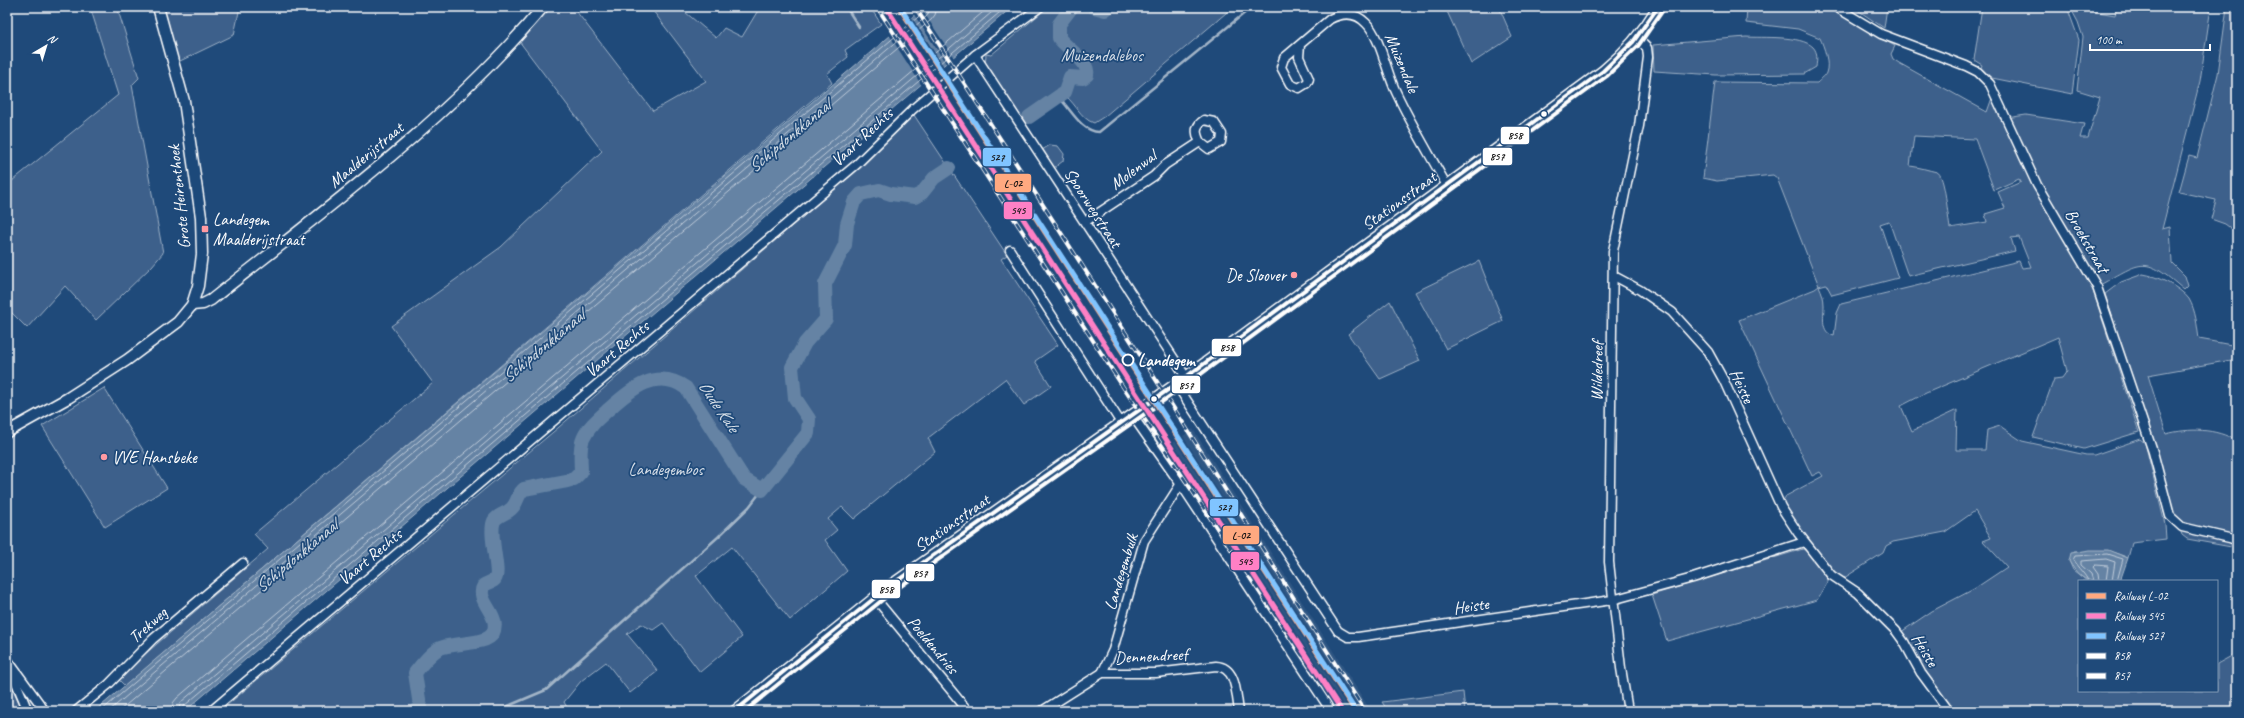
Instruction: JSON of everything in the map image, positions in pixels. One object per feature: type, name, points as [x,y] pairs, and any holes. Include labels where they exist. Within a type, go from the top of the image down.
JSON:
[{"type":"street","name":"Grote Heirenthoek","points":[[7,432],[68,398],[127,360],[174,326],[192,305],[198,286],[200,273],[201,217],[184,101],[158,7]]},
{"type":"street","name":"Maalderijstraat","points":[[192,305],[203,304],[210,300],[367,176],[467,88],[515,40],[543,7]]},
{"type":"street","name":"Vaart Rechts","points":[[211,711],[858,164],[913,109],[976,55],[1040,7]]},
{"type":"street","name":"Stationsstraat","points":[[735,711],[875,598],[1186,377],[1603,71],[1618,59],[1637,38],[1658,7]]},
{"type":"street","name":"Broekstraat","points":[[1836,7],[1881,34],[1966,66],[1978,72],[1990,84],[2037,185],[2097,287],[2153,452],[2170,516],[2182,527],[2237,540]]},
{"type":"street","name":"Muizendale","points":[[1300,45],[1299,57],[1309,79],[1303,86],[1294,87],[1286,78],[1281,64],[1300,45],[1330,19],[1337,15],[1353,15],[1367,23],[1374,36],[1396,92],[1447,186]]},
{"type":"street","name":"Wildedreef","points":[[1628,711],[1612,600],[1609,562],[1614,276],[1613,251],[1639,126],[1648,57],[1647,48],[1637,38]]},
{"type":"street","name":"Spoorwegstraat","points":[[976,55],[1186,377]]},
{"type":"street","name":"Molenwal","points":[[1085,222],[1154,176],[1165,165],[1200,142]]},
{"type":"street","points":[[1010,250],[1122,423]]},
{"type":"street","name":"Heiste","points":[[1614,276],[1640,290],[1672,312],[1708,352],[1724,381],[1781,507],[1804,542],[1831,575],[1858,593],[1892,626],[1904,642],[1921,673],[1949,711]]},
{"type":"street","name":"Heiste","points":[[1176,384],[1338,631],[1348,637],[1358,637],[1612,600],[1701,576],[1804,542]]},
{"type":"street","points":[[1132,415],[1331,711]]},
{"type":"street","name":"Landegembulk","points":[[1102,673],[1113,650],[1144,541],[1180,485]]},
{"type":"street","name":"Trekweg","points":[[76,711],[108,685],[153,639],[243,563]]},
{"type":"street","name":"Poeldendries","points":[[875,598],[968,711]]},
{"type":"street","points":[[7,660],[28,711]]},
{"type":"street","points":[[7,660],[45,711]]},
{"type":"street","name":"Dennendreef","points":[[1042,711],[1102,673],[1156,673],[1222,666],[1232,676],[1239,711]]},
{"type":"shaded area","points":[[1193,429],[1371,711],[1333,711],[1162,451]]},
{"type":"green space","points":[[1808,6],[1832,10],[1842,14],[1881,39],[1895,46],[1891,54],[1893,59],[1899,63],[1987,112],[1992,98],[2000,119],[2026,115],[2084,124],[2080,138],[2088,138],[2100,97],[2077,90],[2083,37],[2078,22],[2070,7],[2115,15],[2117,7],[2211,7],[2200,81],[2162,229],[2170,227],[2172,263],[2185,276],[2188,286],[2184,290],[2160,271],[2143,265],[2126,271],[2100,285],[2066,241],[2093,291],[2139,432],[2084,449],[2033,437],[2054,379],[2062,378],[2067,371],[2058,337],[1926,393],[1901,406],[1912,431],[1957,410],[1956,450],[1985,450],[1987,430],[2000,426],[2022,441],[2086,455],[2094,455],[2140,439],[2145,443],[2165,524],[2166,539],[2132,543],[2128,558],[2107,551],[2074,552],[2069,561],[2073,570],[2086,580],[2078,580],[2078,692],[2218,692],[2218,663],[2237,653],[2237,711],[1952,711],[1930,681],[1901,632],[1932,611],[1974,589],[2007,567],[1983,541],[1991,538],[1975,511],[1945,532],[1893,542],[1886,546],[1883,553],[1844,578],[1837,577],[1805,539],[1782,502],[1786,496],[1823,476],[1820,472],[1812,476],[1739,320],[1819,286],[1777,178],[1773,175],[1717,181],[1703,178],[1715,82],[1817,83],[1824,77],[1827,69],[1827,60],[1820,38],[1798,29],[1746,23],[1747,7]],"holes":[[[1914,136],[1975,139],[1994,190],[2019,179],[2021,182],[1998,192],[2005,208],[1985,214],[1987,222],[1950,228],[1944,188],[1940,175],[1937,172],[1910,166]],[[1889,221],[1908,276],[2015,251],[2011,238],[2019,237],[2031,267],[2022,268],[2019,261],[1841,304],[1837,313],[1834,336],[1825,328],[1823,319],[1824,300],[1819,286],[1826,284],[1832,295],[1898,278],[1880,224]]]},
{"type":"green space","points":[[90,7],[117,7],[139,78],[132,85],[163,253],[152,266],[96,320],[65,286],[27,328],[7,308],[7,185],[118,95]]},
{"type":"green space","points":[[162,7],[240,7],[234,35],[178,62]]},
{"type":"green space","points":[[548,7],[573,7],[653,111],[706,81],[650,7],[679,7],[716,38],[724,28],[742,37],[760,7],[870,7],[881,24],[845,50],[848,57],[827,74],[832,83],[125,686],[119,680],[130,667],[268,549],[254,534],[433,383],[391,326],[501,247],[602,151],[519,41]]},
{"type":"green space","name":"Muizendalebos","points":[[1048,7],[1233,7],[1105,116],[1094,123],[1089,121],[1065,95],[1060,92],[1025,114],[1030,122],[1024,125],[985,66],[986,54],[991,55]]},
{"type":"green space","points":[[1445,7],[1499,7],[1512,37],[1471,64]]},
{"type":"green space","points":[[1853,7],[1887,7],[1884,28],[1856,9]]},
{"type":"green space","points":[[1982,7],[2067,7],[2079,40],[2072,94],[1992,78],[1980,70],[1982,65],[1974,60]]},
{"type":"green space","points":[[2227,7],[2237,7],[2237,233],[2225,224],[2211,219],[2216,200],[2179,192],[2189,156],[2197,158],[2218,74]]},
{"type":"green space","points":[[1746,37],[1771,37],[1791,39],[1807,43],[1816,51],[1816,67],[1804,74],[1716,75],[1654,71],[1653,45]]},
{"type":"green space","name":"Landegembos","points":[[914,115],[1007,255],[1001,259],[1058,345],[1035,361],[1051,386],[1024,405],[1005,379],[928,438],[935,452],[854,519],[842,507],[828,519],[837,530],[825,540],[847,571],[790,620],[732,547],[696,576],[742,637],[700,672],[663,623],[653,630],[641,624],[627,634],[658,671],[630,693],[606,662],[581,681],[564,702],[569,711],[220,711],[559,427],[858,169]]},
{"type":"green space","points":[[1050,145],[1058,146],[1064,154],[1063,161],[1054,168],[1042,150]]},
{"type":"green space","points":[[1479,261],[1503,321],[1446,349],[1415,292]]},
{"type":"green space","points":[[2143,274],[2155,277],[2168,283],[2180,290],[2189,299],[2195,314],[2199,339],[2237,346],[2237,359],[2148,375],[2166,434],[2202,430],[2211,431],[2237,441],[2237,548],[2187,539],[2182,535],[2172,510],[2105,294],[2121,282]]},
{"type":"green space","points":[[1390,301],[1420,361],[1380,379],[1348,334]]},
{"type":"green space","name":"VVE Hansbeke","points":[[104,388],[167,488],[105,527],[42,426]]},
{"type":"green space","points":[[1803,549],[1811,554],[1828,579],[1828,582],[1817,600],[1667,641],[1652,595]]},
{"type":"green space","points":[[7,677],[23,711],[7,711]]},
{"type":"green space","points":[[1463,692],[1465,711],[1388,711],[1382,702]]},
{"type":"water","name":"Schipdonkkanaal","points":[[924,7],[1012,7],[185,711],[95,711]]},
{"type":"water","points":[[2090,550],[2108,550],[2128,558],[2120,580],[2090,580],[2079,575],[2074,569],[2069,561],[2071,553]]},
{"type":"pier","points":[[920,7],[954,58],[947,65],[913,13]]},
{"type":"pier","points":[[910,15],[944,67],[932,77],[898,25]]},
{"type":"pier","points":[[895,28],[929,80],[922,86],[888,33]]},
{"type":"waterway","points":[[846,7],[859,27]]},
{"type":"waterway","name":"Oude Kale","points":[[1029,117],[1065,92],[1070,77],[1083,78],[1087,75],[1085,65],[1059,38],[1059,24],[1072,7]]},
{"type":"waterway","name":"Oude Kale","points":[[1094,7],[1105,10],[1108,7]]},
{"type":"waterway","points":[[1065,92],[1063,102],[1074,116],[1083,125],[1093,131],[1099,132],[1252,7]]},
{"type":"waterway","name":"Oude Kale","points":[[417,711],[420,706],[415,673],[428,657],[438,649],[451,645],[484,640],[493,633],[495,626],[494,620],[482,597],[482,591],[484,585],[494,580],[496,575],[497,569],[492,535],[494,521],[513,507],[520,493],[524,489],[574,479],[581,472],[581,447],[583,439],[588,431],[609,409],[635,388],[655,380],[675,382],[686,388],[744,479],[762,490],[808,433],[809,419],[795,398],[792,367],[805,343],[826,319],[825,284],[845,245],[847,224],[854,202],[861,194],[879,190],[891,194],[915,197],[922,193],[934,178],[949,168]]},
{"type":"waterway","points":[[503,711],[508,706],[546,690],[718,537],[749,507],[762,490]]},
{"type":"railway","points":[[877,7],[1125,390],[1339,711]]},
{"type":"railway","points":[[915,7],[1151,372],[1365,711]]},
{"type":"rail line","name":"L-02","points":[[899,7],[1355,711]]},
{"type":"rail line","name":"527","points":[[900,7],[1354,708]]},
{"type":"rail line","name":"545","points":[[888,10],[1342,711]]},
{"type":"transit line","name":"858","points":[[735,711],[887,588],[1186,377],[1603,71],[1633,42],[1658,7]]},
{"type":"transit line","name":"857","points":[[745,711],[891,593],[1190,382],[1607,76],[1638,46],[1663,10]]},
{"type":"place","name":"Landegem Maalderijstraat","points":[[205,229]]},
{"type":"place","name":"De Sloover","points":[[1294,275]]},
{"type":"place","name":"Landegem","points":[[1128,360]]},
{"type":"place","name":"VVE Hansbeke","points":[[104,457]]}]
